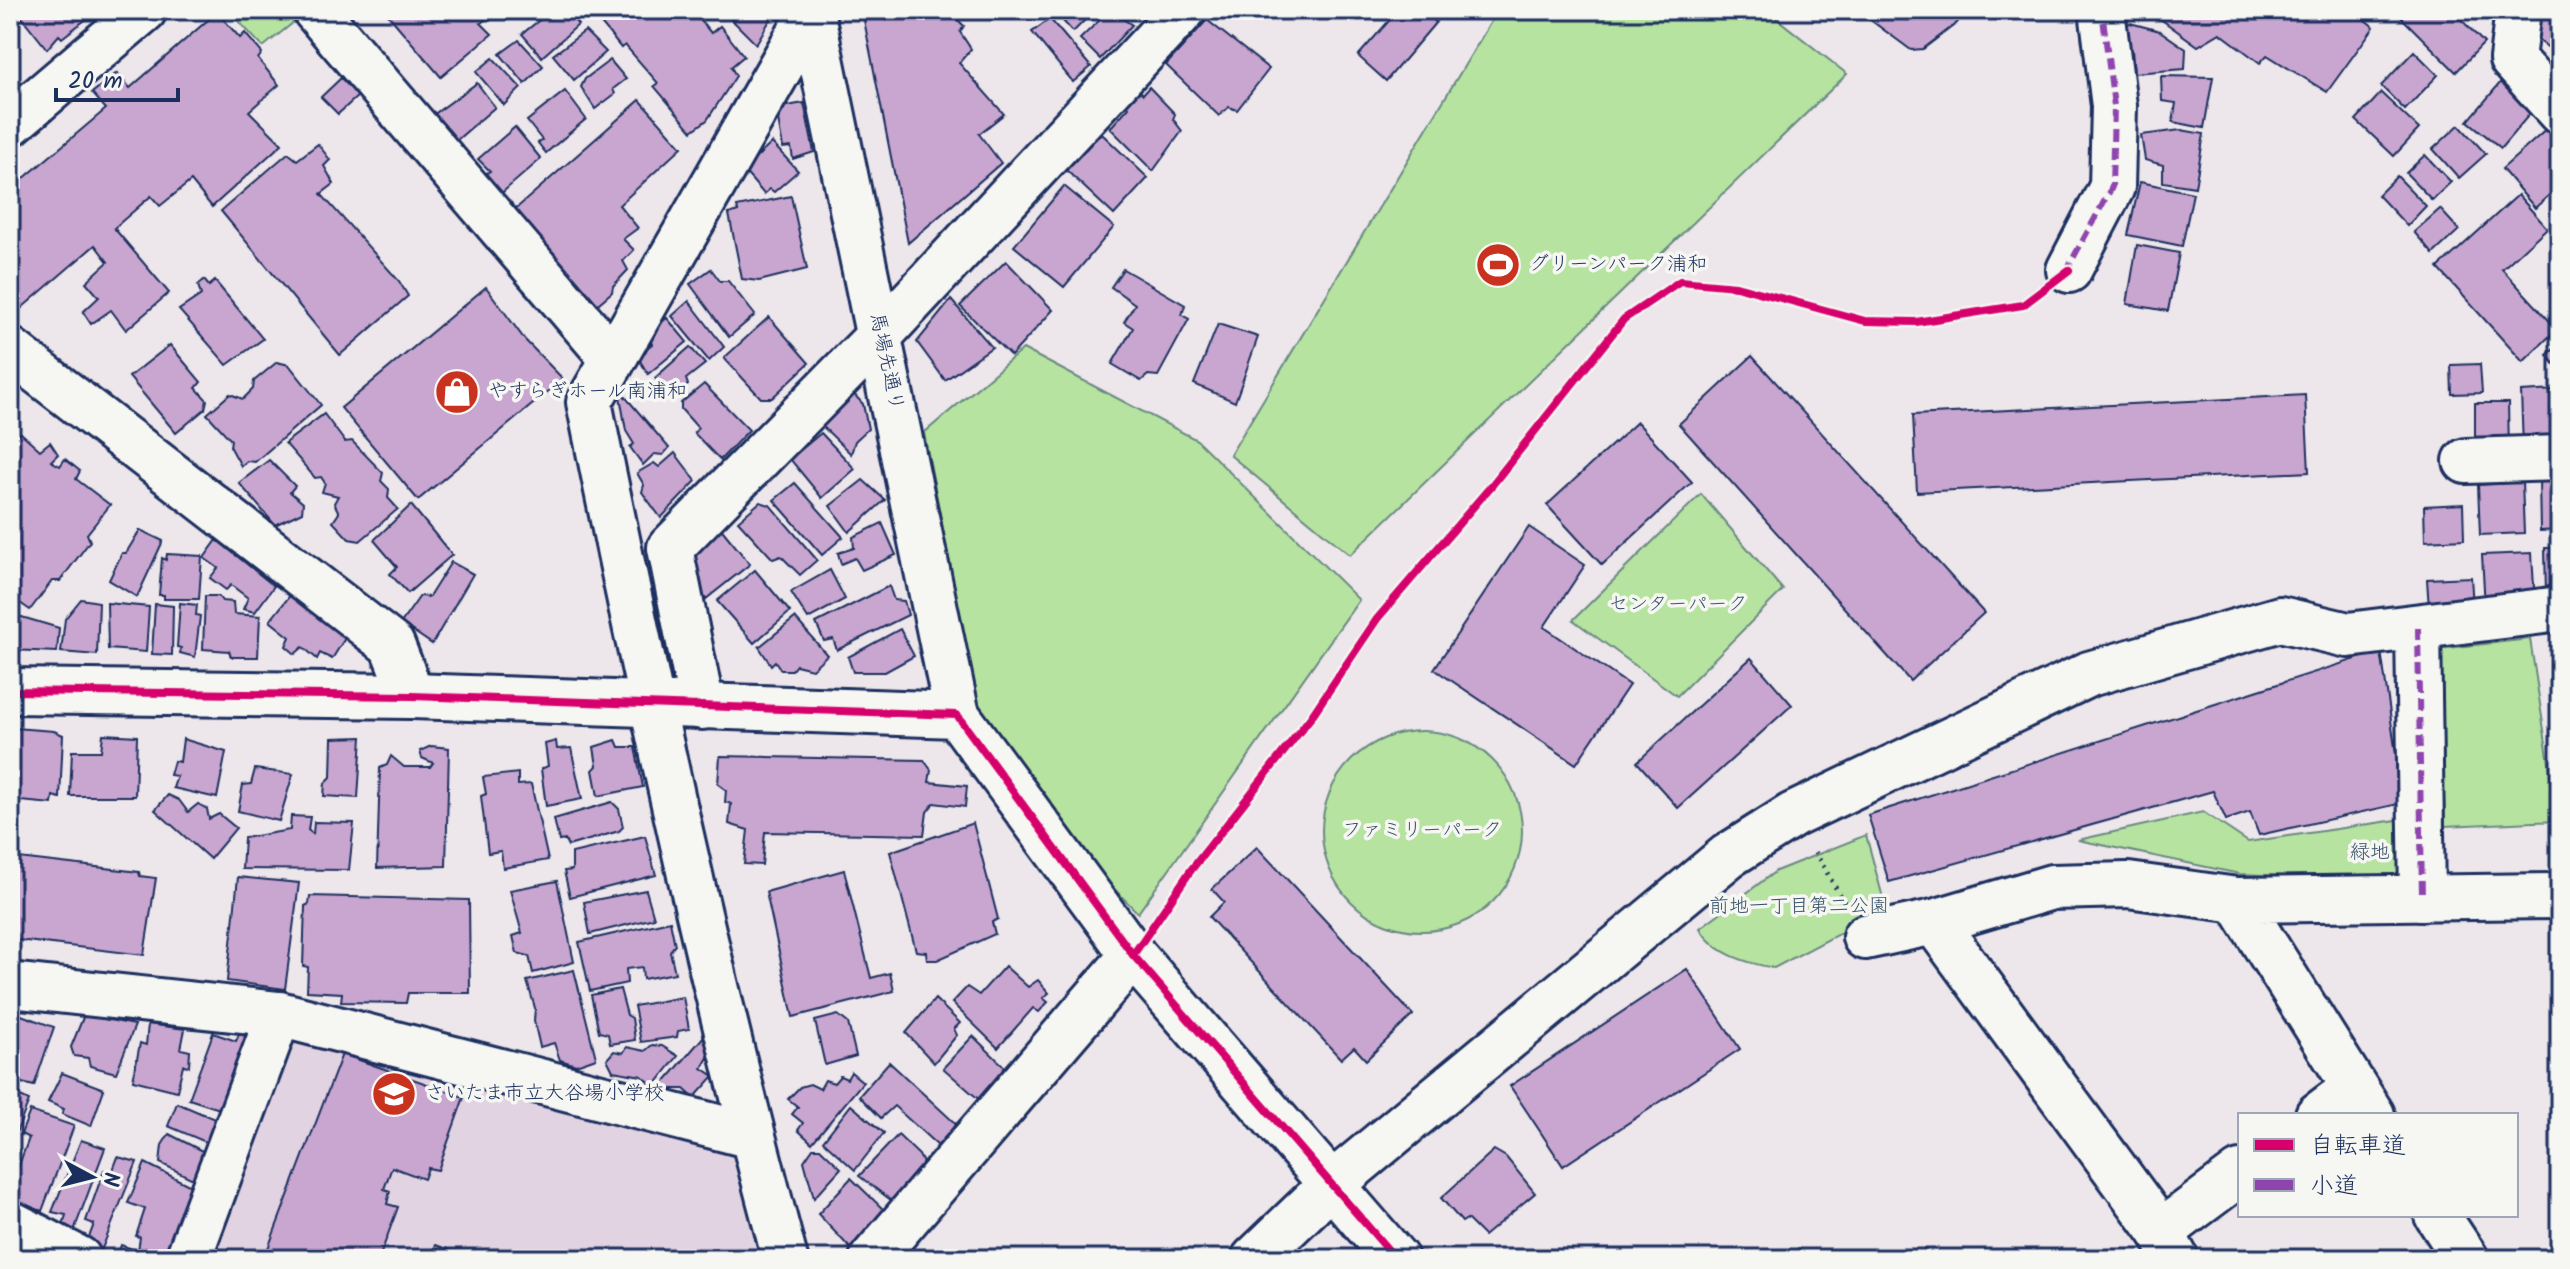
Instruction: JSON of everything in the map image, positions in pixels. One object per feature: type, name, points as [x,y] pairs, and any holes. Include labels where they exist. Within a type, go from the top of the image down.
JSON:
[{"type":"street","points":[[10,124],[144,10]]},
{"type":"street","points":[[315,10],[613,359]]},
{"type":"street","points":[[2069,270],[2112,187],[2114,106],[2102,10]]},
{"type":"street","points":[[2518,10],[2512,59],[2560,112]]},
{"type":"street","points":[[785,1259],[752,1136],[649,704],[589,402],[812,11]]},
{"type":"street","name":"馬場先通り","points":[[812,11],[881,334],[957,715]]},
{"type":"street","points":[[702,707],[670,548],[881,334],[1167,16]]},
{"type":"street","points":[[10,350],[392,645],[412,696]]},
{"type":"street","points":[[2466,461],[2560,458]]},
{"type":"street","points":[[1254,1259],[1330,1186],[1728,856],[1793,815],[2089,674],[2280,619],[2348,635],[2560,609]]},
{"type":"street","points":[[2418,628],[2422,898]]},
{"type":"street","points":[[10,691],[412,696],[957,715],[1133,955],[1396,1259]]},
{"type":"street","points":[[1865,937],[1934,922],[2052,887],[2128,885],[2237,900],[2560,896]]},
{"type":"street","points":[[2237,900],[2363,1101],[2324,1113]]},
{"type":"street","points":[[1934,922],[2169,1246],[2238,1175]]},
{"type":"street","points":[[872,1259],[1133,955]]},
{"type":"street","points":[[10,985],[279,1014],[752,1136]]},
{"type":"street","points":[[188,1259],[279,1014]]},
{"type":"street","points":[[2438,1217],[2466,1259]]},
{"type":"street","points":[[10,1223],[79,1259]]},
{"type":"path","points":[[1793,815],[1865,937]]},
{"type":"shaded area","name":"さいたま市立大谷場小学校","points":[[299,1035],[729,1149],[742,1161],[765,1259],[209,1259],[286,1040]]},
{"type":"green space","points":[[228,10],[285,10],[294,22],[263,47]]},
{"type":"green space","name":"グリーンパーク浦和","points":[[1498,10],[1766,10],[1847,74],[1350,555],[1230,455]]},
{"type":"green space","points":[[1023,349],[1197,440],[1359,600],[1138,913],[1024,798],[978,705],[924,433]]},
{"type":"green space","name":"センターパーク","points":[[1701,494],[1783,590],[1677,696],[1573,620]]},
{"type":"green space","points":[[2530,639],[2558,821],[2445,826],[2439,649]]},
{"type":"green space","name":"ファミリーパーク","points":[[1422,731],[1460,739],[1493,760],[1514,793],[1522,831],[1514,869],[1493,902],[1460,923],[1422,931],[1384,923],[1351,902],[1330,869],[1322,831],[1330,793],[1351,760],[1384,739]]},
{"type":"green space","name":"緑地","points":[[2203,812],[2248,842],[2397,820],[2399,881],[2240,874],[2078,840]]},
{"type":"green space","name":"前地一丁目第二公園","points":[[1866,835],[1886,909],[1774,968],[1722,951],[1700,928],[1776,871]]},
{"type":"building","points":[[16,10],[98,10],[62,38],[59,35],[47,49]]},
{"type":"building","points":[[384,10],[498,10],[481,23],[492,34],[441,77]]},
{"type":"building","points":[[552,10],[566,10],[578,25],[542,57],[522,34]]},
{"type":"building","points":[[590,10],[692,10],[711,33],[720,26],[744,56],[731,67],[736,76],[707,120],[692,131],[654,86],[658,83],[625,45],[621,48]]},
{"type":"building","points":[[722,10],[776,10],[756,44]]},
{"type":"building","points":[[862,10],[954,10],[953,15],[964,26],[960,32],[971,49],[959,63],[1004,114],[979,134],[1001,163],[908,243]]},
{"type":"building","points":[[1053,10],[1095,10],[1073,32]]},
{"type":"building","points":[[1110,10],[1132,25],[1100,59],[1080,39]]},
{"type":"building","points":[[1392,10],[1422,10],[1436,22],[1386,81],[1358,56],[1395,14]]},
{"type":"building","points":[[1870,10],[1966,10],[1957,23],[1923,49],[1911,50],[1865,16]]},
{"type":"building","points":[[2148,10],[2352,10],[2374,27],[2327,92],[2267,55],[2260,63],[2220,33],[2198,46]]},
{"type":"building","points":[[2394,10],[2452,10],[2484,43],[2456,72]]},
{"type":"building","points":[[2534,10],[2560,10],[2557,54],[2522,28]]},
{"type":"building","points":[[217,12],[240,38],[245,33],[262,53],[258,59],[279,85],[249,111],[282,144],[212,207],[191,181],[160,206],[151,196],[114,228],[169,293],[126,330],[111,310],[91,324],[83,312],[99,297],[86,282],[108,262],[95,245],[16,313],[10,307],[10,190],[106,109],[92,93],[117,73],[130,88]]},
{"type":"building","points":[[1050,19],[1091,67],[1073,82],[1032,32]]},
{"type":"building","points":[[1207,20],[1269,69],[1237,110],[1229,107],[1219,116],[1166,65]]},
{"type":"building","points":[[2130,23],[2160,31],[2186,49],[2185,69],[2134,73],[2132,49],[2118,45],[2119,26]]},
{"type":"building","points":[[585,31],[606,52],[574,80],[553,55]]},
{"type":"building","points":[[519,40],[543,66],[525,84],[500,54]]},
{"type":"building","points":[[2414,51],[2438,75],[2405,110],[2381,86]]},
{"type":"building","points":[[493,58],[521,88],[504,105],[476,72]]},
{"type":"building","points":[[610,60],[626,79],[613,89],[615,94],[595,109],[581,87],[585,79]]},
{"type":"building","points":[[2161,76],[2213,77],[2204,128],[2173,122],[2176,103],[2162,101]]},
{"type":"building","points":[[2506,76],[2539,103],[2501,148],[2468,121]]},
{"type":"building","points":[[341,78],[358,96],[338,114],[321,97]]},
{"type":"building","points":[[477,83],[495,107],[451,145],[429,118]]},
{"type":"building","points":[[1149,87],[1175,114],[1173,119],[1182,131],[1153,171],[1110,128],[1129,107],[1126,103],[1138,89],[1143,94]]},
{"type":"building","points":[[565,91],[586,119],[546,153],[538,143],[542,140],[527,121]]},
{"type":"building","points":[[2381,93],[2419,129],[2394,156],[2356,120]]},
{"type":"building","points":[[640,100],[682,147],[619,205],[638,228],[623,239],[634,250],[623,261],[628,270],[613,286],[612,292],[592,309],[512,212]]},
{"type":"building","points":[[804,103],[814,152],[793,159],[791,147],[783,148],[776,108]]},
{"type":"building","points":[[2459,125],[2486,154],[2459,178],[2433,149]]},
{"type":"building","points":[[515,127],[541,159],[497,197],[481,176],[490,171],[478,159]]},
{"type":"building","points":[[2549,127],[2560,140],[2560,185],[2535,208],[2502,169]]},
{"type":"building","points":[[2181,130],[2204,134],[2195,187],[2163,182],[2163,165],[2145,160],[2141,135]]},
{"type":"building","points":[[1101,133],[1148,178],[1114,215],[1066,170]]},
{"type":"building","points":[[772,143],[798,171],[774,192],[770,189],[764,194],[743,170]]},
{"type":"building","points":[[318,144],[330,160],[324,166],[334,184],[321,194],[399,281],[408,296],[340,355],[221,211],[288,153],[297,160]]},
{"type":"building","points":[[2425,155],[2451,182],[2432,200],[2406,173]]},
{"type":"building","points":[[2397,176],[2426,206],[2407,226],[2378,195]]},
{"type":"building","points":[[2140,182],[2193,193],[2182,246],[2128,235]]},
{"type":"building","points":[[1064,186],[1114,227],[1064,287],[1014,246]]},
{"type":"building","points":[[2518,195],[2547,228],[2502,269],[2557,329],[2523,362],[2438,268]]},
{"type":"building","points":[[791,196],[807,269],[759,281],[742,279],[729,214],[738,211],[737,207]]},
{"type":"building","points":[[2440,209],[2459,230],[2433,254],[2414,232]]},
{"type":"building","points":[[2137,245],[2179,253],[2168,311],[2127,304]]},
{"type":"building","points":[[1006,261],[1053,310],[1011,356],[960,306]]},
{"type":"building","points":[[711,269],[720,281],[728,281],[755,315],[729,337],[690,284]]},
{"type":"building","points":[[1123,269],[1185,305],[1182,315],[1189,319],[1158,376],[1148,375],[1141,381],[1112,364],[1133,328],[1124,322],[1135,304],[1111,287]]},
{"type":"building","points":[[204,280],[209,286],[215,281],[263,339],[227,365],[179,310],[201,295],[198,285]]},
{"type":"building","points":[[486,287],[525,340],[563,379],[418,500],[341,408]]},
{"type":"building","points":[[951,300],[992,347],[945,380],[917,342]]},
{"type":"building","points":[[689,301],[724,347],[709,361],[672,316]]},
{"type":"building","points":[[769,317],[809,363],[772,398],[761,398],[724,358]]},
{"type":"building","points":[[667,318],[687,342],[648,374],[637,356],[652,344],[647,334]]},
{"type":"building","points":[[1218,324],[1258,337],[1235,402],[1194,384]]},
{"type":"building","points":[[2560,344],[2560,371],[2547,355]]},
{"type":"building","points":[[170,345],[201,382],[196,388],[207,400],[205,409],[176,433],[129,377]]},
{"type":"building","points":[[690,347],[705,364],[686,379],[688,385],[670,399],[655,378]]},
{"type":"building","points":[[1752,356],[1984,613],[1910,681],[1679,424]]},
{"type":"building","points":[[277,362],[289,365],[321,405],[255,462],[247,461],[241,466],[230,446],[231,440],[207,414],[230,394],[243,399],[253,389],[254,381]]},
{"type":"building","points":[[2480,364],[2482,393],[2452,394],[2451,365]]},
{"type":"building","points":[[704,384],[749,430],[720,460],[694,433],[698,428],[681,409],[681,403]]},
{"type":"building","points":[[849,389],[863,404],[868,429],[855,441],[851,454],[814,418]]},
{"type":"building","points":[[2557,390],[2559,446],[2523,447],[2521,392]]},
{"type":"building","points":[[623,394],[669,448],[663,455],[654,454],[643,465],[630,447],[634,444],[626,431],[620,396]]},
{"type":"building","points":[[2305,395],[2309,472],[1917,492],[1913,415]]},
{"type":"building","points":[[2475,403],[2508,403],[2509,450],[2475,450]]},
{"type":"building","points":[[324,414],[345,442],[352,441],[383,473],[381,481],[389,489],[388,498],[398,509],[360,541],[349,539],[333,522],[339,513],[334,503],[338,496],[322,492],[325,483],[321,477],[315,478],[285,443]]},
{"type":"building","points":[[1637,422],[1692,482],[1602,565],[1547,505]]},
{"type":"building","points":[[21,433],[40,450],[50,442],[58,454],[51,461],[60,466],[65,459],[80,471],[76,479],[110,505],[87,534],[90,541],[60,581],[52,581],[30,610],[10,596],[10,437]]},
{"type":"building","points":[[821,433],[855,469],[822,498],[790,459]]},
{"type":"building","points":[[675,453],[696,481],[661,518],[642,492],[644,485],[637,473],[654,463],[659,467]]},
{"type":"building","points":[[269,460],[295,486],[290,492],[303,503],[302,512],[275,525],[239,483]]},
{"type":"building","points":[[2539,478],[2560,478],[2560,530],[2540,531]]},
{"type":"building","points":[[863,480],[885,500],[849,532],[830,506]]},
{"type":"building","points":[[2522,482],[2524,533],[2480,535],[2478,485]]},
{"type":"building","points":[[795,483],[843,537],[822,555],[774,500]]},
{"type":"building","points":[[760,502],[770,505],[817,560],[800,575],[781,556],[773,559],[738,521]]},
{"type":"building","points":[[2463,504],[2464,539],[2425,541],[2424,506]]},
{"type":"building","points":[[411,505],[452,555],[408,593],[390,574],[397,567],[374,540]]},
{"type":"building","points":[[882,523],[896,555],[862,570],[855,558],[841,564],[838,553],[854,548],[853,537]]},
{"type":"building","points":[[719,526],[750,564],[706,599],[684,571],[681,560]]},
{"type":"building","points":[[1529,527],[1585,565],[1544,627],[1629,685],[1576,764],[1434,669]]},
{"type":"building","points":[[140,530],[163,541],[137,597],[109,580],[122,553],[126,553]]},
{"type":"building","points":[[217,540],[274,586],[255,612],[243,609],[248,598],[231,585],[226,590],[210,578],[218,568],[204,558]]},
{"type":"building","points":[[2545,548],[2560,548],[2560,594],[2546,594]]},
{"type":"building","points":[[2532,553],[2535,605],[2485,607],[2482,555]]},
{"type":"building","points":[[167,554],[202,556],[199,599],[164,599],[164,595],[159,595],[162,558],[166,560]]},
{"type":"building","points":[[451,562],[473,574],[432,644],[401,623],[420,596],[429,597]]},
{"type":"building","points":[[755,570],[790,612],[754,643],[717,601]]},
{"type":"building","points":[[830,570],[845,599],[808,619],[791,592]]},
{"type":"building","points":[[2471,577],[2473,606],[2429,609],[2427,579]]},
{"type":"building","points":[[889,586],[894,600],[904,601],[908,615],[837,650],[833,639],[824,641],[816,623]]},
{"type":"building","points":[[292,593],[347,635],[332,659],[320,653],[317,659],[303,647],[295,654],[286,646],[290,637],[270,621]]},
{"type":"building","points":[[205,596],[218,596],[222,601],[233,602],[234,614],[260,616],[258,657],[231,657],[229,651],[203,649]]},
{"type":"building","points":[[81,599],[99,602],[97,655],[61,652],[65,619]]},
{"type":"building","points":[[107,603],[149,607],[146,652],[108,649]]},
{"type":"building","points":[[180,603],[197,605],[196,615],[200,616],[195,657],[180,653],[181,648],[177,647]]},
{"type":"building","points":[[155,604],[173,606],[172,655],[152,654]]},
{"type":"building","points":[[15,615],[59,628],[57,652],[11,650]]},
{"type":"building","points":[[795,618],[827,655],[812,669],[796,665],[792,670],[781,670],[775,661],[771,665],[759,647]]},
{"type":"building","points":[[900,629],[914,656],[885,672],[853,672],[848,657]]},
{"type":"building","points":[[2381,651],[2403,803],[2259,835],[2250,812],[2226,820],[2213,791],[1889,882],[1868,815]]},
{"type":"building","points":[[1751,658],[1792,705],[1678,808],[1637,762]]},
{"type":"building","points":[[14,728],[54,731],[63,735],[60,798],[53,796],[52,804],[10,800]]},
{"type":"building","points":[[103,734],[137,736],[135,796],[70,796],[72,751],[101,751]]},
{"type":"building","points":[[362,737],[358,798],[324,796],[325,783],[331,777],[332,738]]},
{"type":"building","points":[[183,739],[226,752],[217,798],[173,788],[177,776],[170,775],[174,761],[180,762]]},
{"type":"building","points":[[616,740],[619,747],[635,747],[643,787],[598,796],[593,770],[597,766],[594,747]]},
{"type":"building","points":[[556,741],[557,749],[571,748],[582,799],[546,806],[541,769],[548,766],[545,744]]},
{"type":"building","points":[[431,746],[449,748],[446,866],[377,868],[380,768],[387,765],[391,756],[404,767],[430,767],[433,763],[422,758],[420,751]]},
{"type":"building","points":[[720,756],[924,760],[931,770],[929,782],[967,786],[965,807],[934,803],[927,812],[924,835],[765,832],[762,865],[744,864],[748,830],[729,824],[731,804],[725,802],[726,790],[718,784]]},
{"type":"building","points":[[255,769],[293,774],[279,821],[238,811],[243,785],[251,784]]},
{"type":"building","points":[[518,773],[518,785],[531,784],[548,860],[503,868],[501,851],[488,853],[481,796],[486,794],[483,777]]},
{"type":"building","points":[[168,795],[179,800],[188,812],[198,804],[207,809],[209,819],[219,814],[236,828],[210,859],[155,810]]},
{"type":"building","points":[[612,802],[619,809],[623,827],[619,831],[568,846],[565,840],[559,841],[554,819]]},
{"type":"building","points":[[291,816],[310,817],[308,830],[313,834],[314,822],[354,823],[349,870],[242,869],[244,838],[290,830]]},
{"type":"building","points":[[973,823],[998,919],[992,922],[995,934],[937,960],[927,960],[926,952],[916,951],[890,852]]},
{"type":"building","points":[[645,836],[656,875],[570,897],[564,871],[572,870],[572,853]]},
{"type":"building","points":[[1257,847],[1413,1015],[1366,1060],[1354,1047],[1341,1059],[1209,917],[1224,902],[1212,889]]},
{"type":"building","points":[[10,857],[139,872],[140,876],[156,878],[144,955],[10,939]]},
{"type":"building","points":[[844,870],[871,978],[890,973],[894,991],[793,1017],[766,892]]},
{"type":"building","points":[[238,877],[299,883],[285,989],[227,981]]},
{"type":"building","points":[[557,881],[574,962],[533,973],[529,956],[517,953],[513,936],[522,933],[510,890]]},
{"type":"building","points":[[646,890],[654,918],[590,934],[584,902]]},
{"type":"building","points":[[310,896],[469,900],[470,993],[408,993],[406,1003],[341,1002],[342,993],[307,991],[308,967],[303,966],[305,906],[309,904]]},
{"type":"building","points":[[670,921],[675,945],[670,951],[675,973],[643,979],[642,967],[626,969],[627,983],[590,991],[579,942]]},
{"type":"building","points":[[1005,966],[1028,987],[1038,980],[1049,993],[1043,998],[1048,1002],[1039,1012],[1033,1008],[998,1048],[952,1003],[967,987],[979,995]]},
{"type":"building","points":[[1687,969],[1740,1049],[1563,1166],[1510,1086]]},
{"type":"building","points":[[574,970],[596,1058],[576,1065],[560,1060],[554,1043],[540,1047],[534,1021],[535,1008],[527,981]]},
{"type":"building","points":[[620,989],[627,1015],[632,1018],[635,1040],[610,1044],[608,1034],[599,1032],[591,995]]},
{"type":"building","points":[[683,997],[689,1029],[678,1031],[677,1037],[641,1042],[634,1006]]},
{"type":"building","points":[[935,999],[960,1023],[954,1029],[957,1035],[934,1063],[906,1033]]},
{"type":"building","points":[[13,1012],[54,1027],[34,1086],[10,1080]]},
{"type":"building","points":[[84,1015],[135,1025],[116,1073],[90,1066],[88,1058],[74,1056],[71,1047]]},
{"type":"building","points":[[838,1015],[848,1023],[856,1056],[825,1065],[815,1021]]},
{"type":"building","points":[[148,1024],[185,1029],[181,1049],[190,1051],[189,1066],[183,1065],[177,1091],[133,1080],[140,1043],[146,1045]]},
{"type":"building","points":[[213,1033],[236,1041],[239,1034],[257,1040],[229,1112],[189,1099]]},
{"type":"building","points":[[704,1036],[710,1054],[702,1068],[714,1076],[694,1098],[684,1089],[663,1089],[664,1083]]},
{"type":"building","points":[[973,1036],[1013,1075],[984,1104],[943,1068]]},
{"type":"building","points":[[652,1045],[662,1046],[678,1056],[654,1086],[642,1076],[613,1071],[607,1059],[614,1051],[623,1053],[627,1047],[645,1051]]},
{"type":"building","points":[[342,1054],[464,1097],[438,1170],[428,1168],[424,1179],[392,1167],[384,1189],[390,1191],[387,1204],[398,1207],[380,1256],[386,1259],[264,1259]]},
{"type":"building","points":[[889,1062],[956,1124],[938,1146],[894,1106],[881,1118],[859,1096]]},
{"type":"building","points":[[851,1072],[863,1082],[812,1143],[798,1130],[803,1123],[792,1114],[798,1107],[788,1099],[800,1087],[810,1084],[820,1089],[825,1080],[834,1083],[840,1076],[847,1079]]},
{"type":"building","points":[[62,1073],[104,1089],[91,1126],[62,1114],[64,1109],[48,1102]]},
{"type":"building","points":[[10,1092],[29,1101],[10,1148]]},
{"type":"building","points":[[177,1103],[217,1120],[208,1143],[168,1126]]},
{"type":"building","points":[[851,1105],[884,1133],[855,1170],[823,1141]]},
{"type":"building","points":[[30,1111],[74,1126],[42,1211],[10,1199],[10,1189],[29,1138],[21,1134]]},
{"type":"building","points":[[169,1134],[210,1155],[197,1181],[160,1163],[162,1145]]},
{"type":"building","points":[[898,1135],[919,1155],[926,1169],[896,1204],[859,1176]]},
{"type":"building","points":[[81,1140],[105,1148],[72,1236],[61,1232],[66,1215],[52,1212]]},
{"type":"building","points":[[813,1148],[820,1148],[841,1168],[814,1198],[804,1161]]},
{"type":"building","points":[[1494,1150],[1506,1157],[1535,1193],[1484,1236],[1467,1219],[1462,1222],[1441,1198]]},
{"type":"building","points":[[118,1157],[137,1162],[101,1251],[92,1248],[88,1240],[94,1224],[86,1221],[104,1170],[113,1170]]},
{"type":"building","points":[[145,1163],[199,1190],[174,1259],[116,1259],[121,1245],[138,1251],[140,1237],[136,1236],[145,1209],[128,1203]]},
{"type":"building","points":[[851,1178],[887,1213],[851,1249],[818,1214]]},
{"type":"building","points":[[436,1245],[472,1259],[430,1259]]},
{"type":"marked path","points":[[2065,273],[2112,187],[2114,106],[2102,10]]},
{"type":"marked path","points":[[2418,628],[2422,898]]},
{"type":"cycle path","points":[[1133,955],[1191,870],[1311,717],[1377,619],[1492,485],[1624,319],[1680,281],[1736,286],[1865,321],[1916,322],[2023,305],[2069,270]]},
{"type":"cycle path","points":[[10,691],[412,696],[957,715],[1133,955],[1396,1259]]},
{"type":"place","name":"グリーンパーク浦和","points":[[1498,265]]},
{"type":"place","name":"やすらぎホール南浦和","points":[[457,392]]},
{"type":"place","name":"さいたま市立大谷場小学校","points":[[394,1094]]}]
